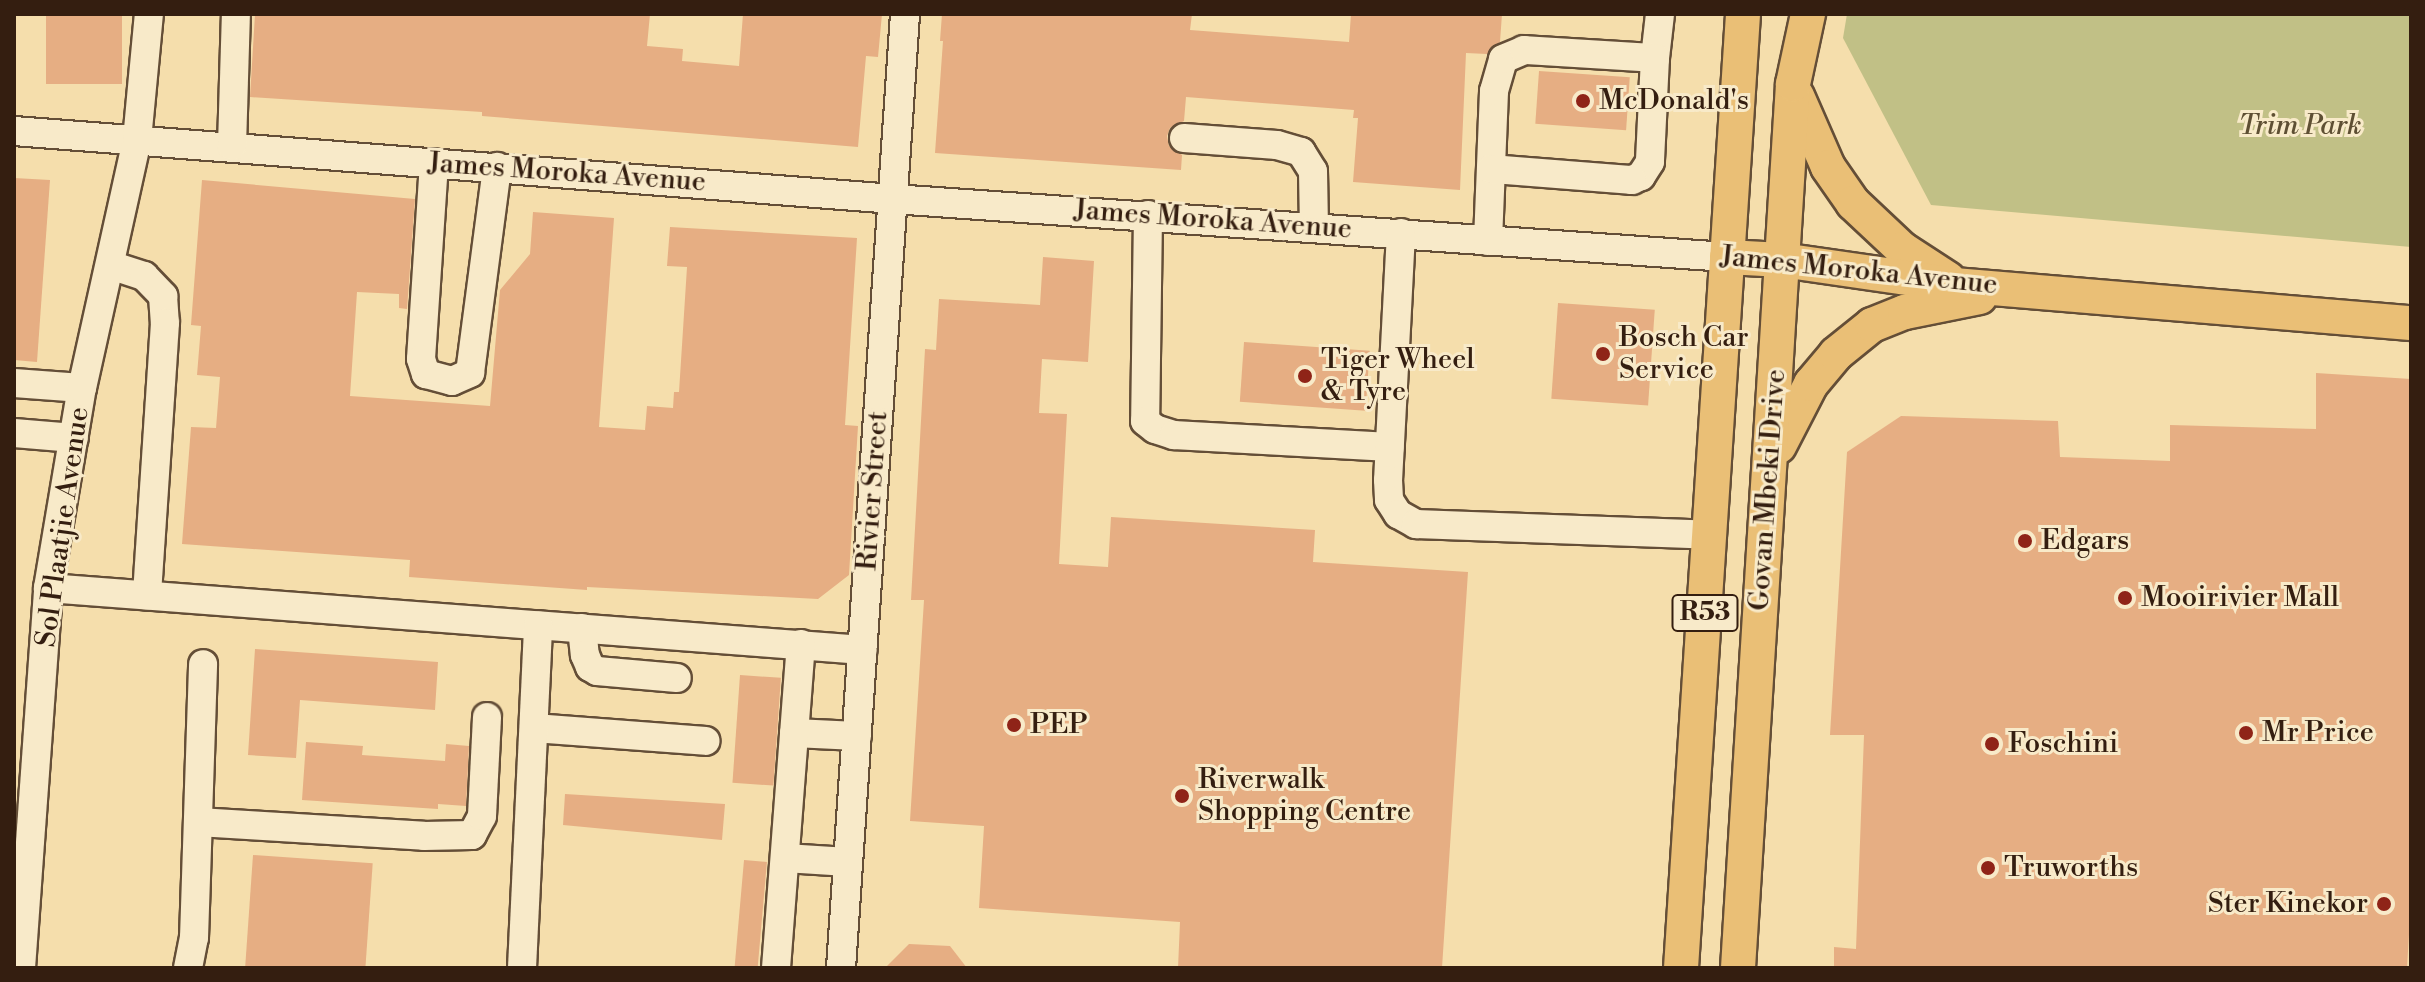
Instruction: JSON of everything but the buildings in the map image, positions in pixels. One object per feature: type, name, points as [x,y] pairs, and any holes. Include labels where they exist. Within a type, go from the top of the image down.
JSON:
[{"type":"main road","name":"Govan Mbeki Drive","points":[[1681,968],[1742,14]]},
{"type":"main road","name":"Govan Mbeki Drive","points":[[1738,968],[1793,84],[1808,14]]},
{"type":"main road","points":[[1793,84],[1823,156],[1853,203],[1902,249],[1956,285]]},
{"type":"main road","name":"James Moroka Avenue","points":[[1727,257],[1782,260],[1956,285],[2019,287],[2411,323]]},
{"type":"main road","points":[[1769,466],[1811,384],[1836,354],[1872,325],[1905,312],[2019,287]]},
{"type":"street","name":"Sol Plaatjie Avenue","points":[[21,968],[25,770],[48,588],[65,472],[137,140],[149,14]]},
{"type":"street","points":[[232,146],[236,14]]},
{"type":"street","name":"Rivier Street","points":[[841,968],[905,14]]},
{"type":"street","points":[[1491,169],[1632,180],[1641,176],[1650,162],[1660,14]]},
{"type":"street","points":[[1488,241],[1494,91],[1503,59],[1524,50],[1655,58]]},
{"type":"street","name":"James Moroka Avenue","points":[[14,131],[893,199],[1727,257]]},
{"type":"street","points":[[1184,138],[1277,145],[1301,152],[1313,171],[1314,227]]},
{"type":"street","points":[[434,163],[421,359],[426,374],[452,381],[470,373],[497,167]]},
{"type":"street","points":[[1148,215],[1145,421],[1155,429],[1174,435],[1390,447]]},
{"type":"street","points":[[1401,233],[1389,500],[1398,514],[1416,524],[1710,535]]},
{"type":"street","points":[[110,265],[144,276],[163,296],[165,323],[147,595]]},
{"type":"street","points":[[14,383],[82,388]]},
{"type":"street","points":[[14,433],[74,438]]},
{"type":"street","points":[[48,588],[863,650]]},
{"type":"street","points":[[522,968],[538,625]]},
{"type":"street","points":[[582,628],[585,655],[590,667],[597,671],[677,678]]},
{"type":"street","points":[[776,968],[801,644]]},
{"type":"street","points":[[188,968],[194,938],[203,664]]},
{"type":"street","points":[[198,822],[424,836],[472,835],[482,816],[487,717]]},
{"type":"street","points":[[534,728],[706,741]]},
{"type":"street","points":[[794,733],[857,736]]},
{"type":"street","points":[[785,858],[848,862]]},
{"type":"green space","name":"Trim Park","points":[[1847,14],[2411,14],[2411,247],[1931,205],[1843,38]]},
{"type":"place","name":"McDonald's","points":[[1583,101]]},
{"type":"place","name":"Bosch Car Service","points":[[1603,354]]},
{"type":"place","name":"Tiger Wheel & Tyre","points":[[1305,376]]},
{"type":"place","name":"Edgars","points":[[2025,541]]},
{"type":"place","name":"Mooirivier Mall","points":[[2125,598]]},
{"type":"place","name":"PEP","points":[[1014,725]]},
{"type":"place","name":"Mr Price","points":[[2246,733]]},
{"type":"place","name":"Foschini","points":[[1992,744]]},
{"type":"place","name":"Riverwalk Shopping Centre","points":[[1182,796]]},
{"type":"place","name":"Truworths","points":[[1988,868]]},
{"type":"place","name":"Ster Kinekor","points":[[2384,904]]}]
